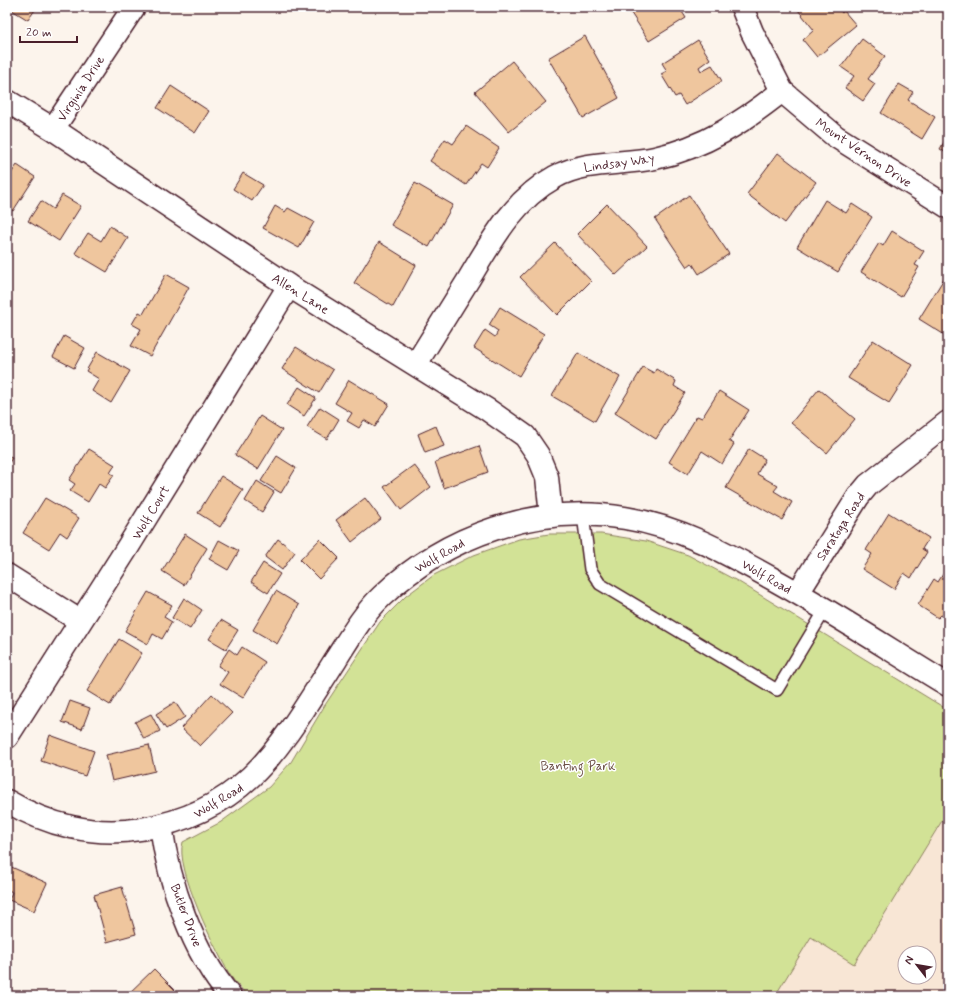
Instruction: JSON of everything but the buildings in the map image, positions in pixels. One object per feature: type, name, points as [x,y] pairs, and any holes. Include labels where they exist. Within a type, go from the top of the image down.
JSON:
[{"type":"street","name":"Virginia Drive","points":[[53,129],[134,7]]},
{"type":"street","name":"Mount Vernon Drive","points":[[742,7],[755,39],[782,91],[835,136],[948,207]]},
{"type":"street","name":"Lindsay Way","points":[[416,364],[491,242],[527,196],[538,187],[556,176],[585,166],[648,159],[683,150],[726,131],[750,117],[782,91]]},
{"type":"street","name":"Allen Lane","points":[[7,101],[53,129],[289,286],[416,364],[488,410],[525,436],[538,455],[547,477],[551,516]]},
{"type":"street","name":"Wolf Court","points":[[7,737],[126,550],[289,286]]},
{"type":"street","name":"Saratoga Road","points":[[798,593],[858,497],[881,473],[948,422]]},
{"type":"street","name":"Wolf Road","points":[[7,800],[42,818],[89,830],[134,830],[161,826],[188,818],[208,808],[243,786],[258,772],[286,736],[360,622],[382,596],[413,570],[448,547],[487,531],[529,519],[551,516],[583,515],[626,518],[663,526],[695,538],[719,549],[798,593],[948,685]]},
{"type":"street","points":[[7,575],[80,621]]},
{"type":"street","name":"Butler Drive","points":[[161,826],[172,874],[190,931],[208,967],[230,996]]},
{"type":"lane","points":[[583,515],[590,569],[600,584],[777,690],[825,610]]},
{"type":"shaded area","points":[[948,811],[948,996],[775,996],[811,937],[854,963]]},
{"type":"green space","name":"Banting Park","points":[[549,534],[601,534],[646,541],[688,555],[739,582],[948,710],[948,811],[854,964],[811,937],[775,996],[248,996],[230,975],[215,948],[198,909],[190,889],[185,870],[182,854],[183,842],[221,822],[269,787],[291,762],[325,705],[380,622],[406,596],[434,575],[474,555],[519,539]]}]
